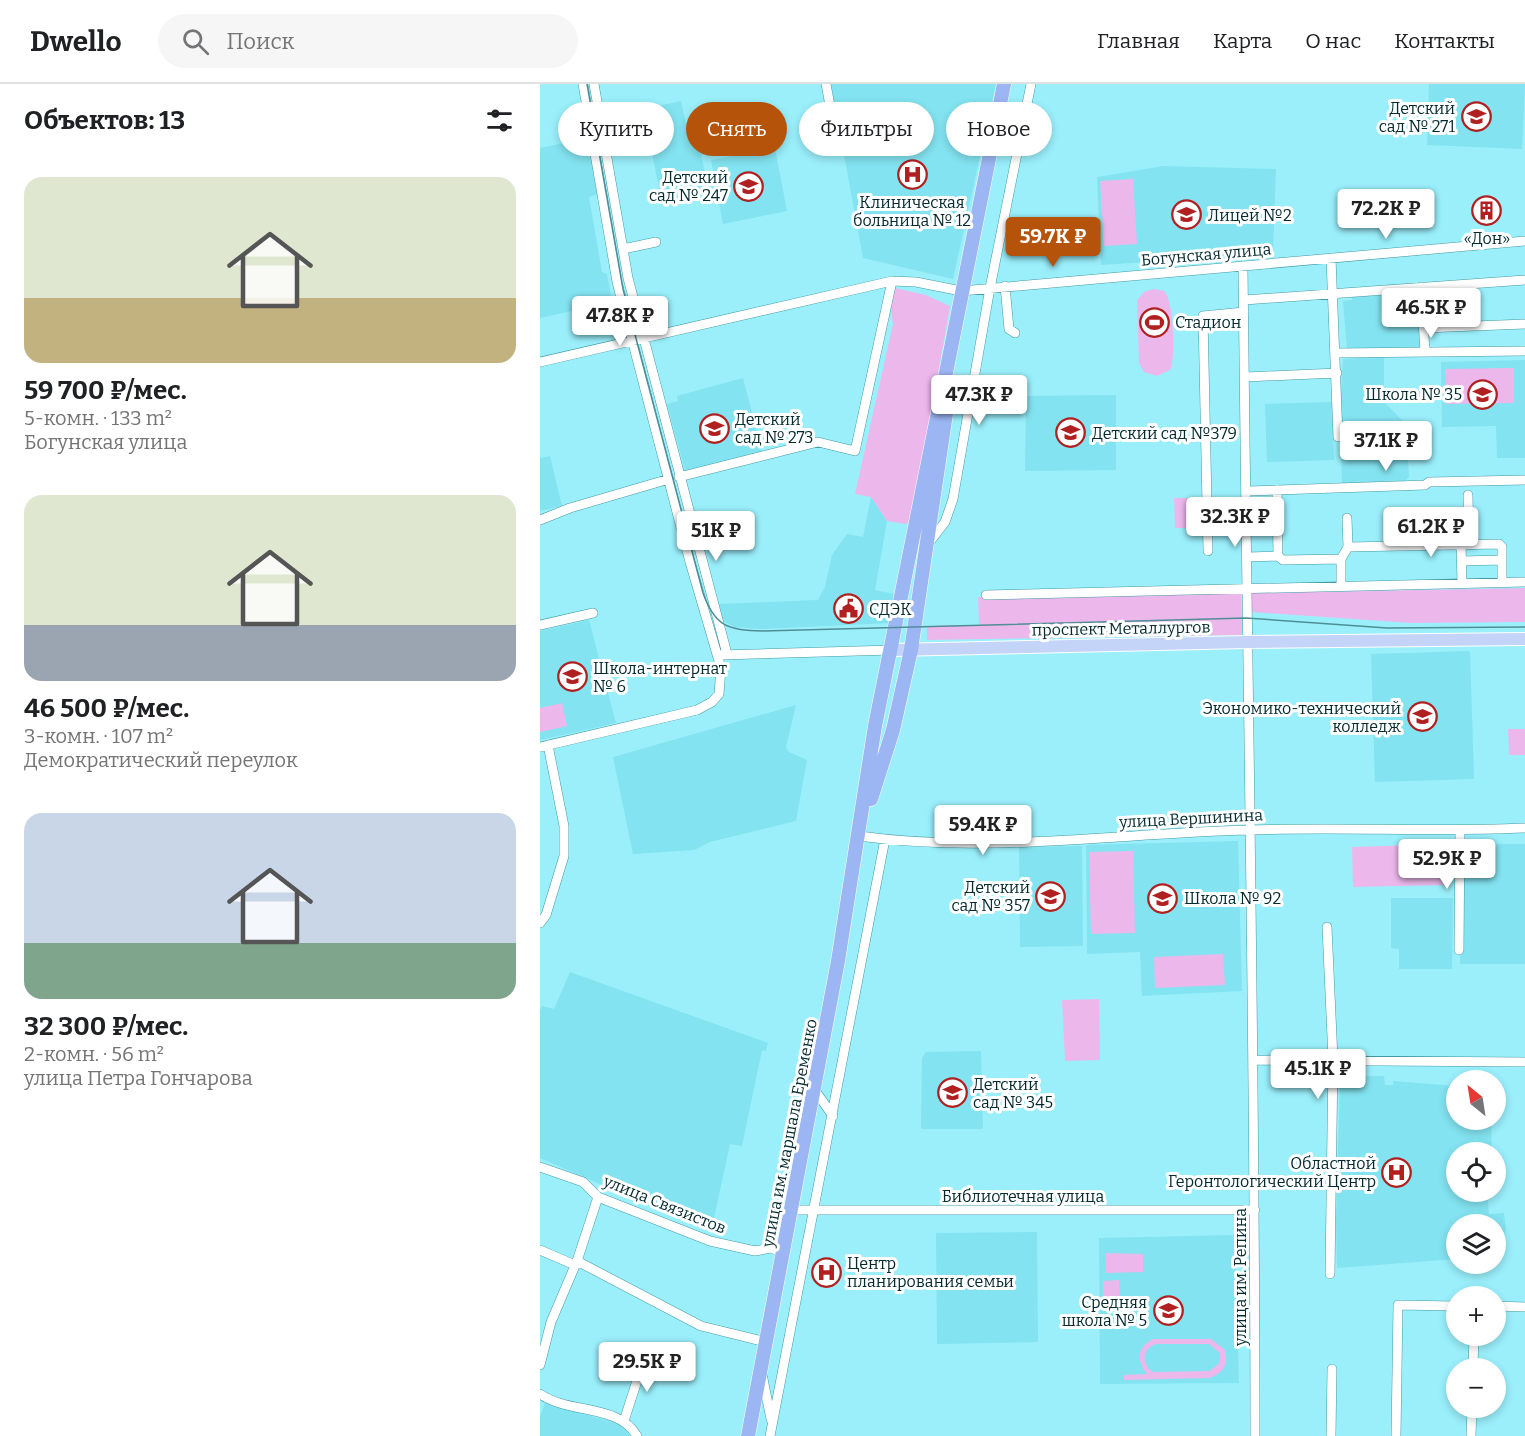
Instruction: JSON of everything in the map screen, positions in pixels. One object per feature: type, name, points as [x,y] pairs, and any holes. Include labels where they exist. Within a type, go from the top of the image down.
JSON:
[{"type":"highway","name":"улица им. маршала Еременко","points":[[748,1436],[859,836],[875,726],[1004,84]]},
{"type":"highway","name":"улица им. маршала Еременко","points":[[859,836],[893,730],[910,650],[964,290],[1011,84]]},
{"type":"highway","points":[[911,542],[922,541],[927,545]]},
{"type":"highway","points":[[875,726],[880,730],[893,730]]},
{"type":"main road","name":"проспект Металлургов","points":[[892,650],[1246,642],[1525,639]]},
{"type":"street","points":[[540,923],[546,915],[564,856],[564,825],[544,746],[626,729],[705,707],[719,694],[722,681],[723,655],[617,282],[583,84]]},
{"type":"street","points":[[594,84],[623,249],[642,338],[702,599],[723,655]]},
{"type":"street","points":[[826,84],[829,102]]},
{"type":"street","points":[[927,545],[945,522],[953,499],[990,288],[1031,84]]},
{"type":"street","name":"Богунская улица","points":[[540,362],[892,281],[916,282],[964,290],[1525,241]]},
{"type":"street","points":[[623,249],[656,242]]},
{"type":"street","points":[[1331,258],[1338,437]]},
{"type":"street","name":"улица им. Репина","points":[[1243,266],[1248,491],[1246,642],[1256,1210],[1255,1436]]},
{"type":"street","points":[[1244,300],[1525,280]]},
{"type":"street","points":[[540,520],[570,508],[674,478],[818,442],[855,451],[892,281]]},
{"type":"street","points":[[1005,286],[1009,329],[1015,333]]},
{"type":"street","points":[[1421,287],[1425,352]]},
{"type":"street","points":[[1208,551],[1203,316],[1244,312]]},
{"type":"street","points":[[1424,328],[1525,324]]},
{"type":"street","points":[[1336,353],[1525,351]]},
{"type":"street","points":[[1246,377],[1337,373]]},
{"type":"street","points":[[1248,491],[1525,480]]},
{"type":"street","points":[[1277,490],[1278,556]]},
{"type":"street","points":[[1462,583],[1468,495]]},
{"type":"street","points":[[1341,585],[1341,559],[1348,547],[1347,518]]},
{"type":"street","points":[[1348,547],[1499,544],[1502,547],[1502,583]]},
{"type":"street","points":[[1248,557],[1278,556],[1283,560],[1341,559]]},
{"type":"street","points":[[1462,561],[1502,560]]},
{"type":"street","points":[[986,595],[1525,582]]},
{"type":"street","points":[[540,625],[593,613]]},
{"type":"street","name":"проспект Металлургов","points":[[723,655],[892,650]]},
{"type":"street","name":"улица Вершинина","points":[[859,836],[975,843],[1249,830],[1461,831],[1525,828]]},
{"type":"street","points":[[1459,950],[1461,831]]},
{"type":"street","points":[[770,1436],[815,1212],[885,839]]},
{"type":"street","points":[[1327,927],[1333,1059],[1330,1274]]},
{"type":"street","points":[[1253,1060],[1525,1062]]},
{"type":"street","points":[[813,1089],[833,1116]]},
{"type":"street","name":"улица Связистов","points":[[540,1167],[583,1182],[598,1197],[710,1241],[755,1251],[771,1248],[783,1253]]},
{"type":"street","points":[[540,1365],[551,1322],[576,1263],[598,1197]]},
{"type":"street","name":"Библиотечная улица","points":[[790,1210],[815,1212],[1256,1210]]},
{"type":"street","points":[[540,1250],[576,1263],[701,1326],[766,1342]]},
{"type":"street","points":[[1396,1436],[1398,1305],[1446,1306]]},
{"type":"street","points":[[1506,1306],[1525,1307]]},
{"type":"street","points":[[540,1317],[551,1322]]},
{"type":"street","points":[[624,1421],[645,1356]]},
{"type":"street","points":[[761,1367],[772,1424]]},
{"type":"street","points":[[1331,1436],[1332,1369]]},
{"type":"street","points":[[540,1394],[554,1402],[624,1421],[637,1436]]},
{"type":"street","points":[[1471,1436],[1472,1418]]},
{"type":"shaded area","name":"Клиническая больница № 12","points":[[831,84],[996,84],[992,102],[946,102],[946,156],[980,156],[953,279],[863,258],[844,156],[934,156],[934,102],[834,102]]},
{"type":"shaded area","name":"Детский сад № 271","points":[[1429,84],[1525,84],[1522,149],[1427,145]]},
{"type":"shaded area","points":[[681,101],[686,125],[686,156],[702,156],[708,189],[661,198],[653,156],[674,156],[674,103]]},
{"type":"shaded area","points":[[558,144],[558,156],[595,156],[602,193],[589,197],[602,272],[607,274],[612,302],[540,318],[540,148]]},
{"type":"shaded area","name":"Детский сад № 247","points":[[732,156],[777,156],[787,211],[723,224],[711,160]]},
{"type":"shaded area","name":"Лицей №2","points":[[1163,166],[1276,169],[1273,254],[1101,265],[1097,177]]},
{"type":"shaded area","points":[[1133,179],[1137,244],[1104,246],[1100,181]]},
{"type":"shaded area","points":[[895,288],[926,295],[950,306],[912,519],[906,524],[887,521],[871,497],[855,494],[893,324],[888,291]]},
{"type":"shaded area","name":"Стадион","points":[[1153,289],[1164,291],[1167,296],[1173,329],[1173,354],[1170,370],[1157,376],[1144,372],[1139,363],[1137,300],[1144,292]]},
{"type":"shaded area","points":[[1417,291],[1421,347],[1347,349],[1343,301],[1352,300],[1352,297]]},
{"type":"shaded area","points":[[1384,357],[1384,399],[1386,404],[1406,424],[1409,477],[1404,482],[1342,483],[1340,411],[1343,359]]},
{"type":"shaded area","name":"Школа № 35","points":[[1525,360],[1525,458],[1497,458],[1496,426],[1442,427],[1441,362]]},
{"type":"shaded area","points":[[1514,368],[1514,403],[1446,404],[1445,369]]},
{"type":"shaded area","name":"Детский сад № 273","points":[[743,378],[762,451],[685,471],[667,404],[678,401],[677,396]]},
{"type":"shaded area","name":"Детский сад №379","points":[[1116,395],[1116,470],[1025,471],[1026,396]]},
{"type":"shaded area","points":[[1332,402],[1334,460],[1267,462],[1265,404]]},
{"type":"shaded area","points":[[550,456],[562,506],[540,511],[540,458]]},
{"type":"shaded area","points":[[871,497],[887,521],[875,590],[894,594],[889,623],[762,629],[734,627],[720,619],[718,604],[818,600],[825,587],[832,555],[847,534],[863,537]]},
{"type":"shaded area","points":[[1174,498],[1196,498],[1196,528],[1175,528]]},
{"type":"shaded area","points":[[1525,588],[1525,622],[1411,623],[1252,612],[1252,593]]},
{"type":"shaded area","points":[[1241,591],[1242,635],[927,640],[927,626],[979,625],[978,597]]},
{"type":"shaded area","name":"Школа-интернат № 6","points":[[589,620],[616,723],[540,740],[540,631]]},
{"type":"shaded area","name":"Экономико-технический колледж","points":[[1470,651],[1474,779],[1375,782],[1371,654]]},
{"type":"shaded area","points":[[562,703],[567,726],[540,732],[540,708]]},
{"type":"shaded area","points":[[796,705],[786,747],[789,752],[807,760],[796,821],[710,842],[694,850],[633,854],[613,757]]},
{"type":"shaded area","points":[[1508,729],[1525,729],[1525,755],[1509,755]]},
{"type":"shaded area","name":"Школа № 92","points":[[1238,841],[1242,991],[1142,996],[1140,952],[1087,954],[1086,845]]},
{"type":"shaded area","points":[[1445,844],[1446,885],[1353,887],[1352,847]]},
{"type":"shaded area","points":[[1462,844],[1525,844],[1525,964],[1460,964]]},
{"type":"shaded area","name":"Детский сад № 357","points":[[1082,846],[1083,946],[1020,947],[1019,847]]},
{"type":"shaded area","points":[[1133,851],[1135,933],[1091,934],[1089,852]]},
{"type":"shaded area","points":[[1391,898],[1453,898],[1452,969],[1399,969],[1399,949],[1391,948]]},
{"type":"shaded area","points":[[1223,954],[1225,985],[1155,988],[1154,957]]},
{"type":"shaded area","points":[[570,972],[768,1043],[766,1051],[762,1050],[742,1146],[730,1144],[711,1232],[540,1158],[540,1011],[542,1006],[554,1009]]},
{"type":"shaded area","points":[[1099,999],[1100,1060],[1065,1061],[1062,1000]]},
{"type":"shaded area","name":"Детский сад № 345","points":[[981,1051],[983,1129],[921,1129],[922,1058],[926,1052]]},
{"type":"shaded area","name":"Областной Геронтологический Центр","points":[[1349,1076],[1384,1076],[1385,1085],[1393,1085],[1393,1081],[1446,1085],[1446,1130],[1491,1130],[1492,1142],[1446,1142],[1446,1202],[1488,1202],[1489,1214],[1446,1214],[1446,1260],[1337,1268],[1336,1217],[1340,1084]]},
{"type":"shaded area","points":[[1037,1232],[1038,1342],[937,1344],[936,1233]]},
{"type":"shaded area","name":"Средняя школа № 5","points":[[1235,1235],[1239,1383],[1100,1384],[1099,1238]]},
{"type":"shaded area","points":[[1106,1253],[1143,1254],[1143,1272],[1106,1273]]},
{"type":"shaded area","points":[[1119,1280],[1120,1305],[1103,1306],[1103,1281]]},
{"type":"shaded area","points":[[1153,1339],[1211,1339],[1225,1350],[1224,1368],[1209,1378],[1124,1380],[1124,1375],[1147,1374],[1141,1364],[1140,1355],[1148,1342]],"holes":[[[1156,1344],[1209,1344],[1220,1353],[1220,1363],[1209,1371],[1152,1372],[1146,1364],[1146,1352]]]},
{"type":"shaded area","points":[[545,1403],[623,1425],[630,1436],[540,1436],[540,1416]]},
{"type":"tram line","points":[[587,84],[623,289],[703,593],[713,613],[724,624],[732,628],[763,631],[1246,618],[1387,628],[1525,627]]},
{"type":"place","name":"Детский сад № 271","points":[[1476,117]]},
{"type":"place","name":"Клиническая больница № 12","points":[[912,174]]},
{"type":"place","name":"Детский сад № 247","points":[[749,186]]},
{"type":"place","name":"«Дон»","points":[[1487,210]]},
{"type":"place","name":"Лицей №2","points":[[1187,215]]},
{"type":"place","name":"Стадион","points":[[1154,322]]},
{"type":"place","name":"Школа № 35","points":[[1483,394]]},
{"type":"place","name":"Детский сад № 273","points":[[714,428]]},
{"type":"place","name":"Детский сад №379","points":[[1071,433]]},
{"type":"place","name":"СДЭК","points":[[848,609]]},
{"type":"place","name":"Школа-интернат № 6","points":[[572,677]]},
{"type":"place","name":"Экономико-технический колледж","points":[[1422,717]]},
{"type":"place","name":"Детский сад № 357","points":[[1051,896]]},
{"type":"place","name":"Школа № 92","points":[[1163,898]]},
{"type":"place","name":"Детский сад № 345","points":[[952,1093]]},
{"type":"place","name":"Областной Геронтологический Центр","points":[[1397,1172]]},
{"type":"place","name":"Центр планирования семьи","points":[[826,1272]]},
{"type":"place","name":"Средняя школа № 5","points":[[1168,1311]]}]
